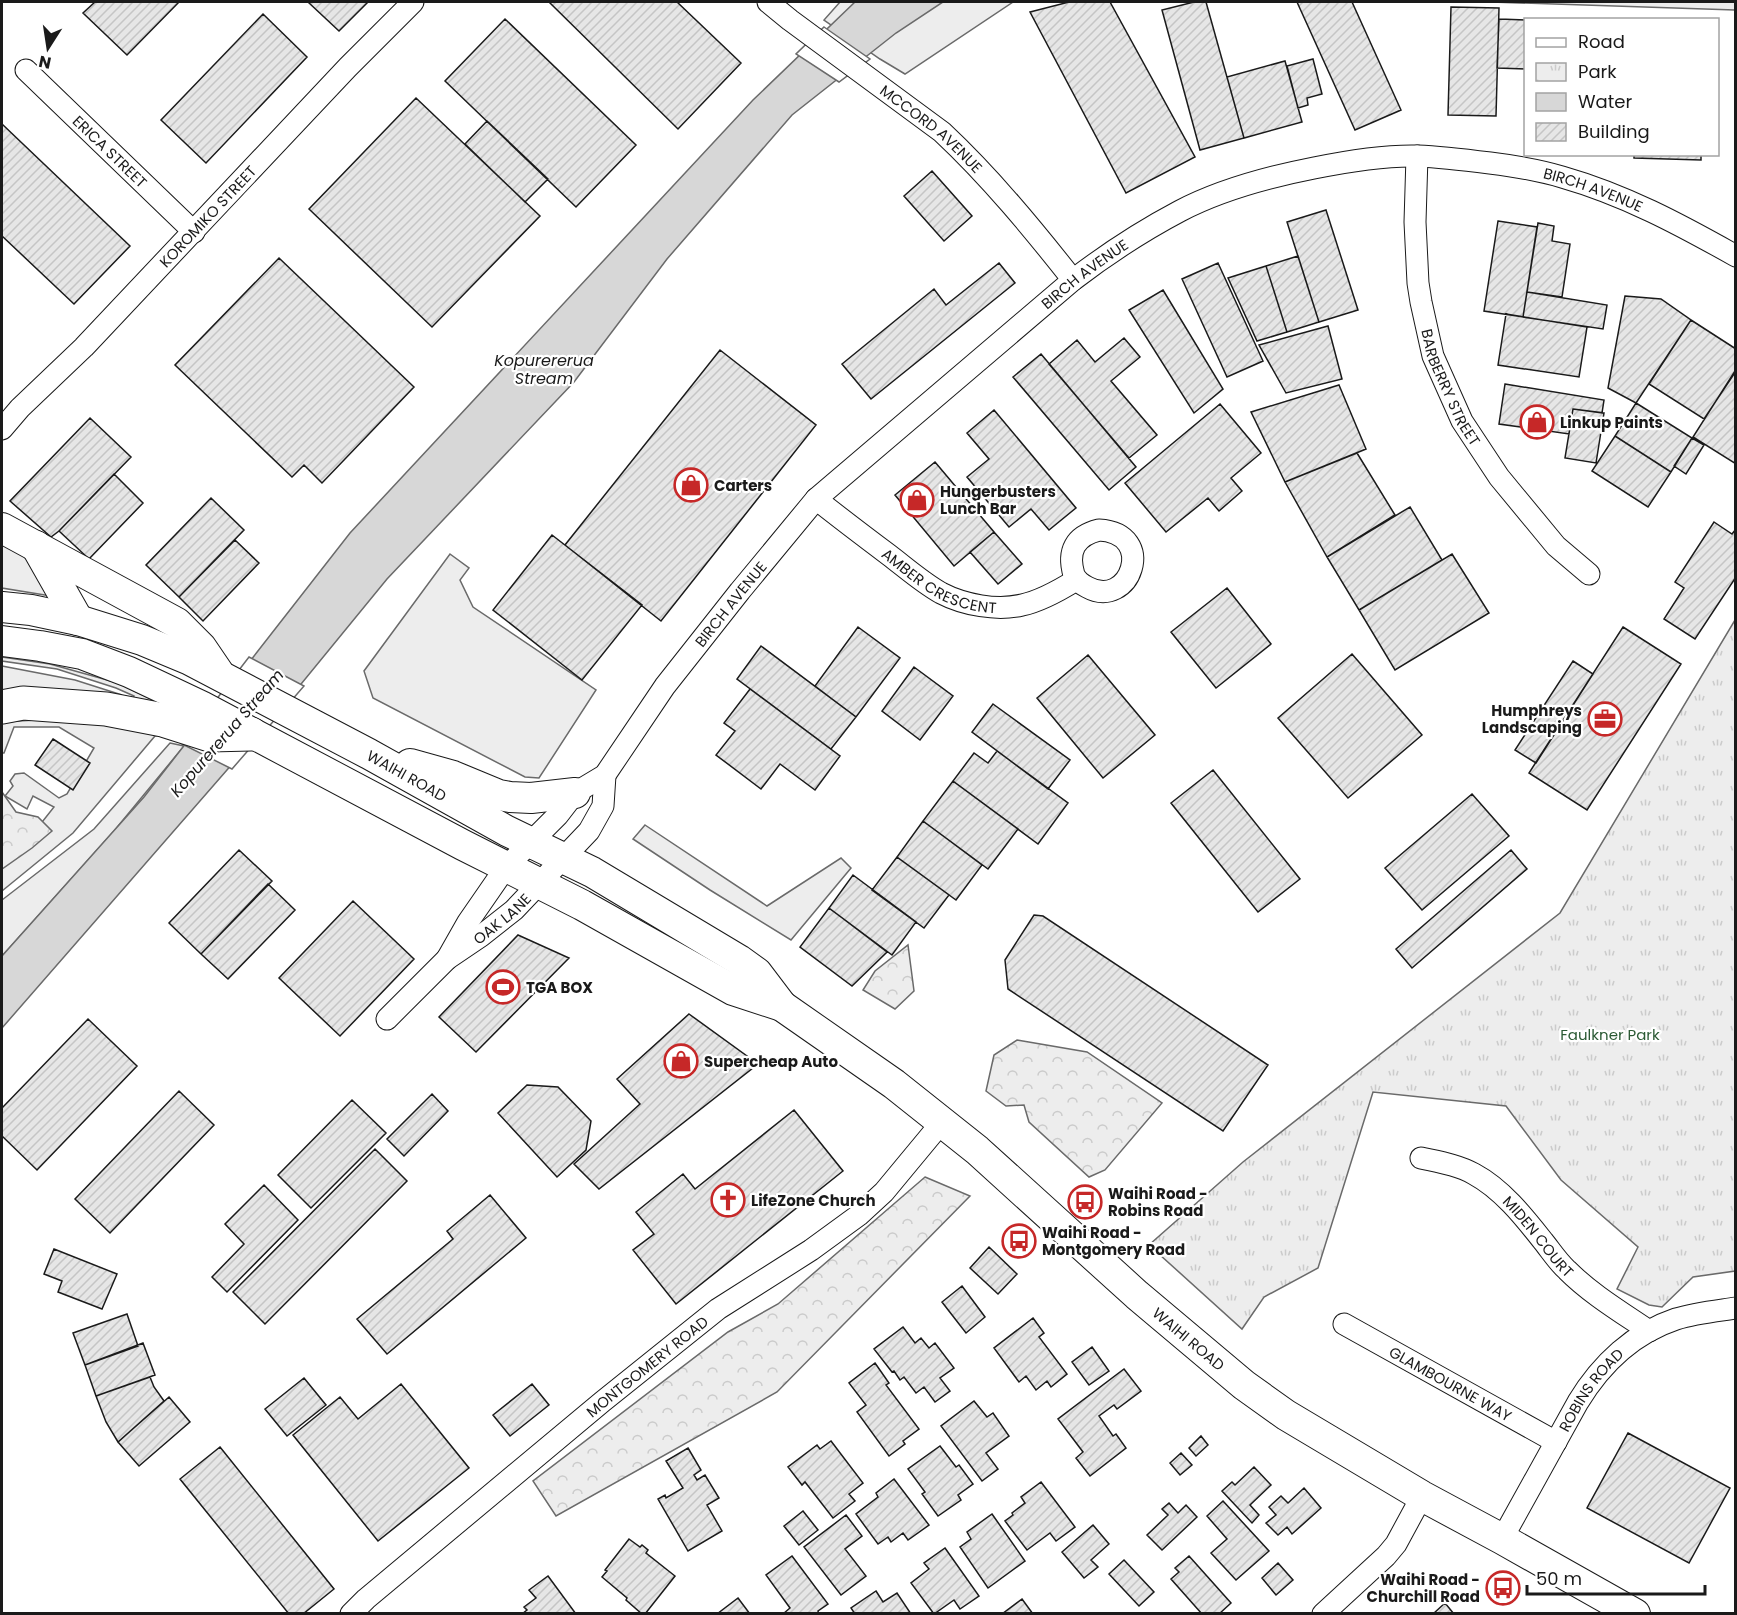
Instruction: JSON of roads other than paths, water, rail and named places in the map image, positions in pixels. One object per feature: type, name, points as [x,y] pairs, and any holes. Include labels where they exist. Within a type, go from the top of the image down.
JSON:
[{"type":"highway","points":[[2,707],[23,703],[106,709],[163,720],[195,717],[210,735],[265,740]]},
{"type":"main road","points":[[2,528],[177,623],[201,647],[219,675]]},
{"type":"main road","points":[[36,546],[78,620]]},
{"type":"main road","name":"WAIHI ROAD","points":[[2,607],[31,610],[78,620],[142,640],[190,660],[369,754],[507,831],[519,854]]},
{"type":"main road","points":[[2,641],[82,654],[129,672],[195,717]]},
{"type":"main road","name":"WAIHI ROAD","points":[[265,740],[519,854],[551,871],[592,872],[739,960],[757,973],[782,1006],[894,1084],[977,1150],[1137,1295],[1244,1384],[1306,1427],[1422,1496],[1635,1614]]},
{"type":"main road","points":[[369,754],[453,776],[499,795],[531,798],[575,793]]},
{"type":"street","name":"KOROMIKO STREET","points":[[2,429],[20,408],[84,347],[348,67],[413,2]]},
{"type":"street","name":"MCCORD AVENUE","points":[[768,2],[915,110],[962,150],[1073,280]]},
{"type":"street","name":"ERICA STREET","points":[[26,70],[194,232]]},
{"type":"street","name":"BIRCH AVENUE","points":[[519,854],[558,815],[575,793],[605,774],[665,686],[816,499],[1073,280],[1114,249],[1181,210],[1214,195],[1288,173],[1347,161],[1417,156],[1503,165],[1560,176],[1597,188],[1665,216],[1736,256]]},
{"type":"street","name":"BARBERRY STREET","points":[[1417,156],[1415,222],[1418,283],[1433,356],[1462,421],[1499,477],[1557,546],[1589,574]]},
{"type":"street","name":"AMBER CRESCENT","points":[[816,499],[942,594],[967,603],[990,607],[1023,605],[1035,602],[1076,580]]},
{"type":"street","points":[[551,871],[589,831],[603,806],[605,774]]},
{"type":"street","name":"OAK LANE","points":[[447,959],[468,922],[519,854]]},
{"type":"street","name":"OAK LANE","points":[[387,1019],[447,959],[514,910],[551,871]]},
{"type":"street","name":"MONTGOMERY ROAD","points":[[351,1614],[575,1425],[718,1309],[811,1250],[859,1215],[884,1192],[942,1122]]},
{"type":"street","name":"MIDEN COURT","points":[[1421,1158],[1460,1167],[1474,1173],[1502,1194],[1564,1268],[1649,1331]]},
{"type":"street","name":"ROBINS ROAD","points":[[1502,1539],[1588,1385],[1612,1358],[1649,1331],[1676,1319],[1736,1308]]},
{"type":"street","name":"GLAMBOURNE WAY","points":[[1344,1324],[1556,1442]]},
{"type":"street","points":[[1323,1614],[1386,1556],[1396,1544],[1422,1496]]},
{"type":"water","name":"Kopurererua Stream","points":[[855,2],[943,2],[896,33],[792,115],[667,259],[574,382],[387,579],[288,700],[2,1028],[2,956],[144,797],[350,533],[753,100]]},
{"type":"place","name":"Linkup Paints","points":[[1537,422]]},
{"type":"place","name":"Carters","points":[[691,485]]},
{"type":"place","name":"Hungerbusters Lunch Bar","points":[[917,500]]},
{"type":"place","name":"Humphreys Landscaping","points":[[1605,719]]},
{"type":"place","name":"TGA BOX","points":[[503,987]]},
{"type":"place","name":"Supercheap Auto","points":[[681,1061]]},
{"type":"place","name":"LifeZone Church","points":[[728,1200]]},
{"type":"place","name":"Waihi Road - Robins Road","points":[[1085,1202]]},
{"type":"place","name":"Waihi Road - Montgomery Road","points":[[1019,1241]]},
{"type":"place","name":"Waihi Road - Churchill Road","points":[[1503,1588]]},
{"type":"park label","name":"Faulkner Park","points":[[1610,1034]]}]
